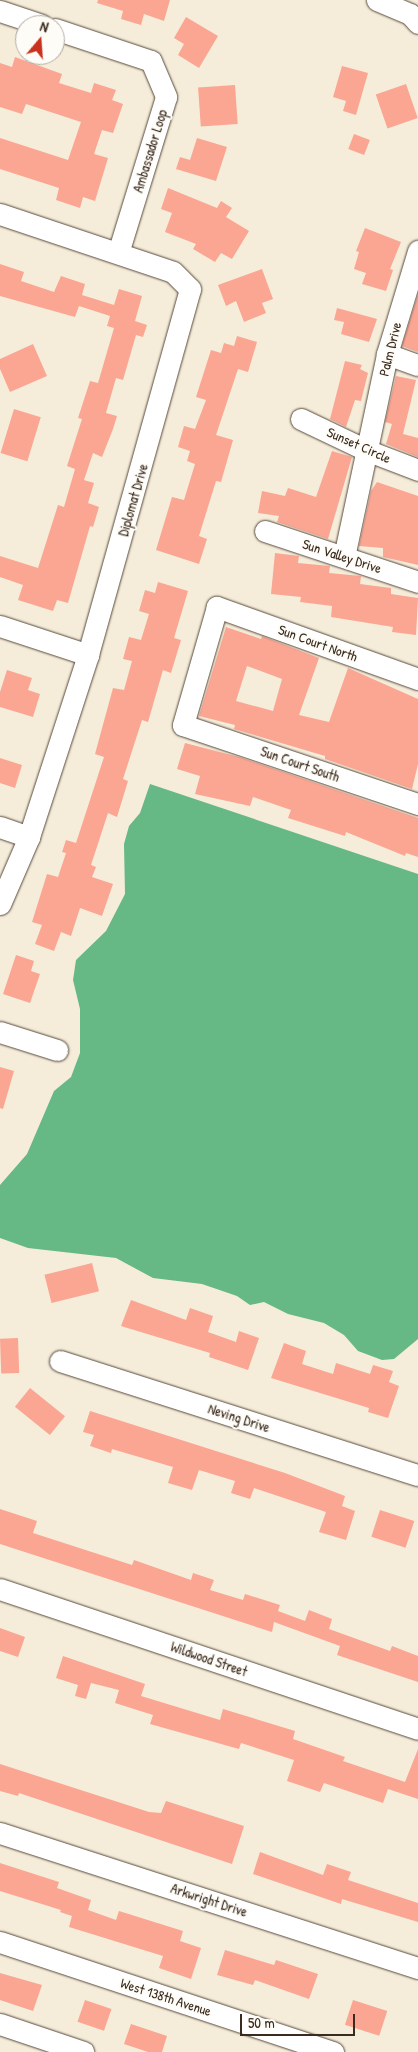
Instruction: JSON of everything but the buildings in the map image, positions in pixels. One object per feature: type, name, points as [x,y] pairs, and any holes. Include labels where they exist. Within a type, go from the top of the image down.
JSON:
[{"type":"street","points":[[377,0],[410,14],[418,23]]},
{"type":"street","points":[[0,11],[15,16]]},
{"type":"street","name":"Ambassador Loop","points":[[65,32],[151,61],[166,97],[118,253]]},
{"type":"street","name":"Diplomat Drive","points":[[0,214],[173,272],[190,289],[88,655],[29,837],[0,904]]},
{"type":"street","name":"Palm Drive","points":[[344,557],[387,354],[418,251]]},
{"type":"street","points":[[387,354],[418,365]]},
{"type":"street","name":"Sunset Circle","points":[[301,419],[366,450],[418,470]]},
{"type":"street","name":"Sun Valley Drive","points":[[265,531],[418,582]]},
{"type":"street","name":"Sun Court North","points":[[183,725],[217,607],[418,679]]},
{"type":"street","points":[[0,626],[88,655]]},
{"type":"street","name":"Sun Court South","points":[[183,725],[418,804]]},
{"type":"street","points":[[0,827],[29,837]]},
{"type":"street","points":[[0,1032],[57,1050]]},
{"type":"street","name":"Neving Drive","points":[[60,1361],[418,1475]]},
{"type":"street","name":"Wildwood Street","points":[[0,1589],[418,1729]]},
{"type":"street","name":"Arkwright Drive","points":[[0,1833],[418,1968]]},
{"type":"street","name":"West 138th Avenue","points":[[0,1942],[332,2052]]},
{"type":"street","points":[[0,2024],[82,2052]]},
{"type":"green space","points":[[150,784],[418,874],[418,1339],[394,1359],[382,1360],[358,1351],[344,1335],[324,1323],[288,1314],[264,1302],[250,1305],[237,1296],[202,1284],[153,1278],[116,1258],[28,1248],[0,1238],[0,1185],[27,1154],[54,1091],[71,1077],[80,1053],[80,1009],[73,980],[76,960],[106,931],[125,894],[124,844],[129,826],[140,813]]}]
